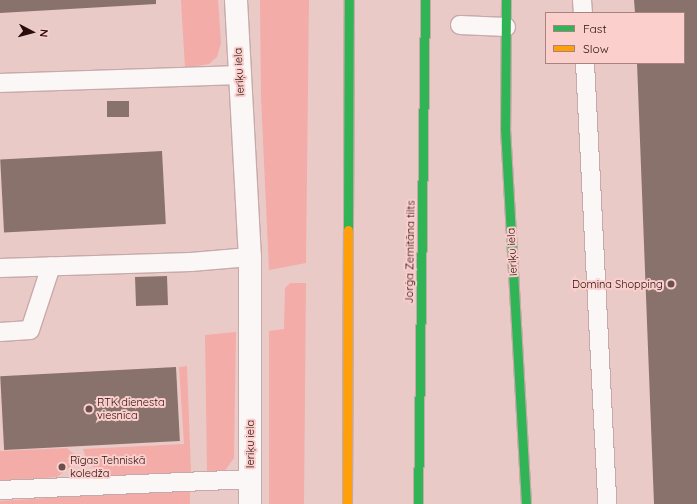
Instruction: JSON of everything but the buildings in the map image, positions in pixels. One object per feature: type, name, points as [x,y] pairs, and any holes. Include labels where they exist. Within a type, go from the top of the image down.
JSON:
[{"type":"main road","points":[[347,504],[349,0]]},
{"type":"main road","name":"Jorģa Zemitāna tilts","points":[[418,504],[424,0]]},
{"type":"main road","name":"Ieriķu iela","points":[[506,0],[505,128],[526,504]]},
{"type":"street","name":"Ieriķu iela","points":[[236,0],[250,257],[250,504]]},
{"type":"lane","points":[[582,0],[583,12]]},
{"type":"lane","points":[[460,25],[506,27]]},
{"type":"lane","points":[[585,64],[607,504]]},
{"type":"lane","points":[[0,83],[239,75]]},
{"type":"lane","points":[[0,268],[191,262],[250,257]]},
{"type":"lane","points":[[0,332],[30,330],[51,266]]},
{"type":"lane","points":[[0,490],[250,479]]},
{"type":"shaded area","points":[[181,0],[218,0],[221,43],[217,57],[209,64],[185,68]]},
{"type":"shaded area","points":[[260,0],[309,0],[306,263],[269,270],[261,97]]},
{"type":"shaded area","points":[[290,283],[306,283],[304,504],[269,504],[269,331],[284,329],[285,288]]},
{"type":"shaded area","points":[[236,332],[234,458],[224,472],[207,473],[205,335]]},
{"type":"shaded area","points":[[187,366],[191,472],[109,476],[88,464],[83,449],[184,444],[179,367]]},
{"type":"shaded area","points":[[67,448],[75,455],[70,467],[57,477],[0,481],[0,451]]},
{"type":"shaded area","points":[[190,489],[190,504],[0,504],[0,501]]},
{"type":"traffic: fast","points":[[348,230],[349,0]]},
{"type":"traffic: fast","points":[[418,504],[425,0]]},
{"type":"traffic: fast","points":[[506,0],[505,128],[526,504]]},
{"type":"traffic: slow","points":[[347,504],[348,230]]},
{"type":"place","name":"Domina Shopping","points":[[671,284]]},
{"type":"place","name":"RTK dienesta viesnīca","points":[[89,409]]},
{"type":"place","name":"Rīgas Tehniskā koledža","points":[[62,467]]}]
